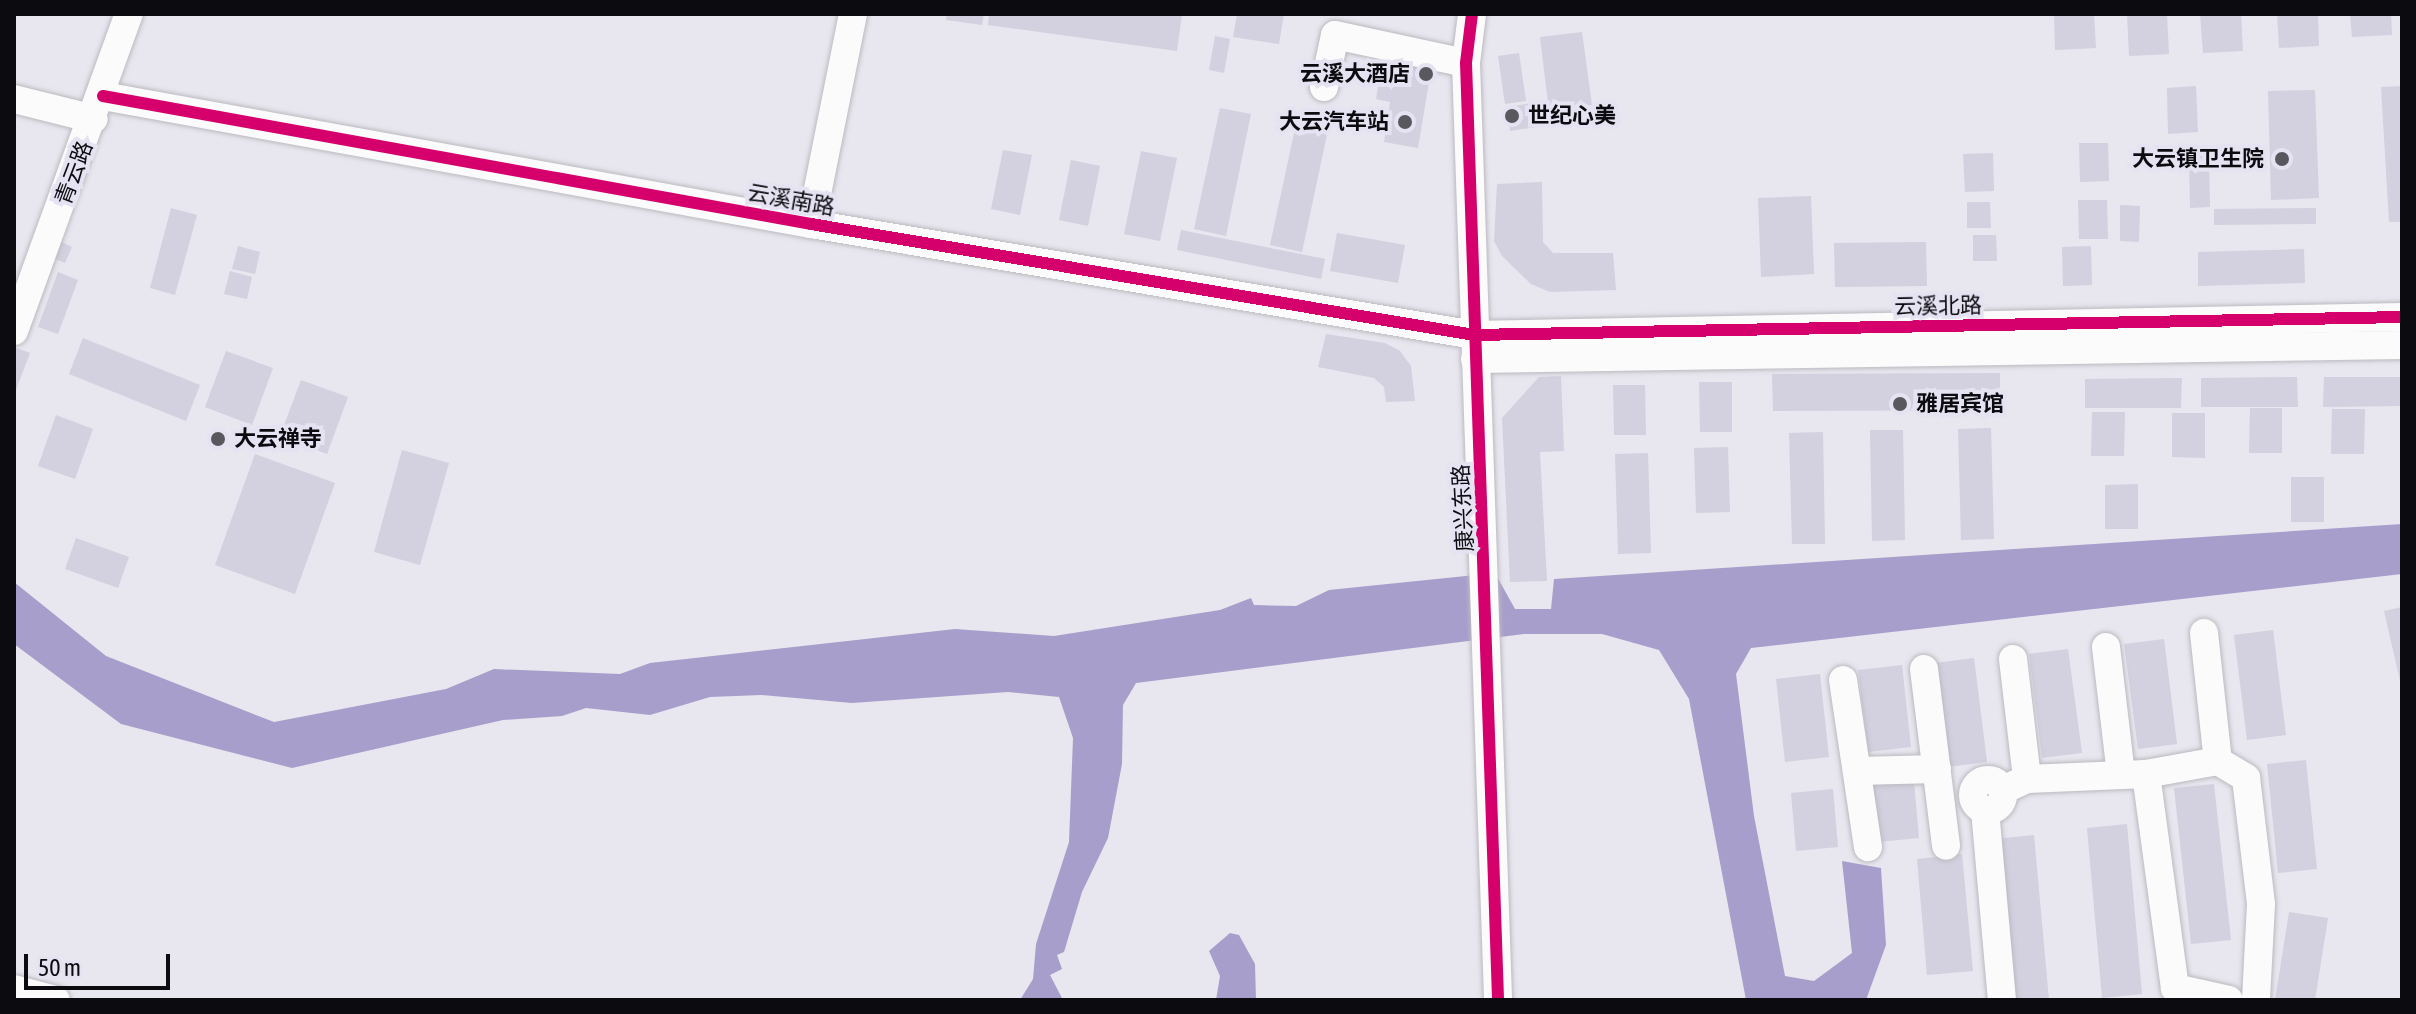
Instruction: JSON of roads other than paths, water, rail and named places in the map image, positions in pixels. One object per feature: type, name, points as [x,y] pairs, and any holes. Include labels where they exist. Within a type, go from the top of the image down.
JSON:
[{"type":"street","name":"青云路","points":[[14,331],[98,107],[129,14]]},
{"type":"street","points":[[811,224],[853,14]]},
{"type":"street","name":"康兴东路","points":[[1472,14],[1466,63],[1486,563],[1486,684],[1498,1000]]},
{"type":"street","points":[[1324,87],[1335,35],[1466,63]]},
{"type":"street","name":"云溪南路","points":[[14,99],[98,107],[811,224],[1475,347]]},
{"type":"street","name":"云溪北路","points":[[1475,347],[2402,317]]},
{"type":"street","name":"云溪北路","points":[[1475,347],[2402,345]]},
{"type":"street","points":[[2204,633],[2218,761]]},
{"type":"street","points":[[2106,647],[2175,988],[2229,1000]]},
{"type":"street","points":[[2002,1000],[1998,791],[2013,659]]},
{"type":"street","points":[[1924,669],[1946,846]]},
{"type":"street","points":[[1843,680],[1868,847]]},
{"type":"street","points":[[1858,771],[1937,773],[1998,791],[2218,761],[2246,778],[2261,904],[2256,1000]]},
{"type":"street","points":[[14,989],[56,1000]]},
{"type":"place","name":"云溪大酒店","points":[[1426,74]]},
{"type":"place","name":"世纪心美","points":[[1512,116]]},
{"type":"place","name":"大云汽车站","points":[[1405,122]]},
{"type":"place","name":"大云镇卫生院","points":[[2282,159]]},
{"type":"place","name":"雅居宾馆","points":[[1900,404]]},
{"type":"place","name":"大云禅寺","points":[[218,439]]}]
